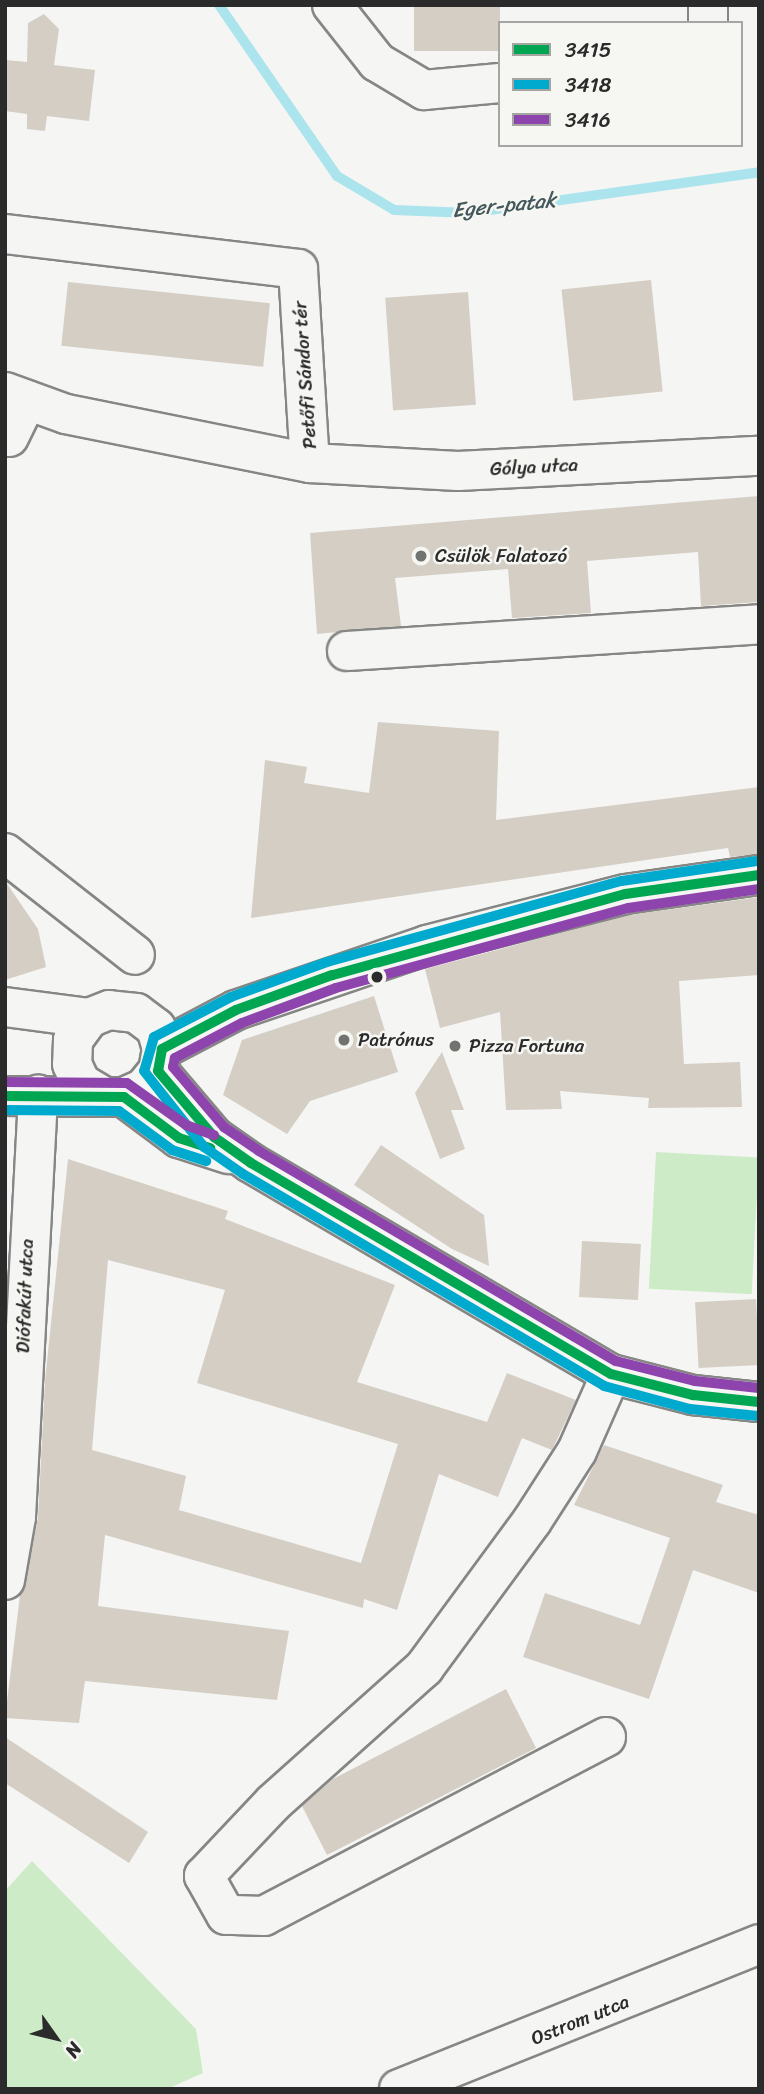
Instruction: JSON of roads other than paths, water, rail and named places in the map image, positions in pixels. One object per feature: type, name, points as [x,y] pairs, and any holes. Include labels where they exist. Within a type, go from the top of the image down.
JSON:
[{"type":"street","points":[[332,5],[377,62],[424,90],[498,83]]},
{"type":"street","name":"Petőfi Sándor tér","points":[[5,234],[298,269],[310,463],[65,414],[16,396]]},
{"type":"street","points":[[9,437],[16,396]]},
{"type":"street","name":"Gólya utca","points":[[310,463],[458,471],[759,456]]},
{"type":"street","points":[[347,651],[759,624]]},
{"type":"street","points":[[17,860],[135,955]]},
{"type":"street","points":[[21,1095],[114,1097],[144,1088],[160,1060],[236,1010],[428,944],[625,894],[759,875]]},
{"type":"street","points":[[5,1007],[89,1018],[109,1010],[136,1013],[156,1028],[160,1060],[214,1137],[251,1163],[611,1374],[693,1395],[759,1402]]},
{"type":"street","points":[[89,1018],[73,1040],[72,1064],[81,1083],[114,1097],[179,1138],[251,1163]]},
{"type":"street","name":"Diófakút utca","points":[[5,1580],[16,1517],[21,1095]]},
{"type":"street","points":[[606,1737],[264,1916],[226,1915],[204,1876],[272,1803],[424,1668],[540,1509],[577,1451],[611,1374]]},
{"type":"street","name":"Ostrom utca","points":[[399,2089],[759,1944]]},
{"type":"waterway","name":"Eger-patak","points":[[219,5],[337,176],[394,210],[469,213],[759,172]]},
{"type":"place","name":"Csülök Falatozó","points":[[421,556]]},
{"type":"place","name":"Patrónus","points":[[344,1040]]},
{"type":"place","name":"Pizza Fortuna","points":[[455,1046]]}]
